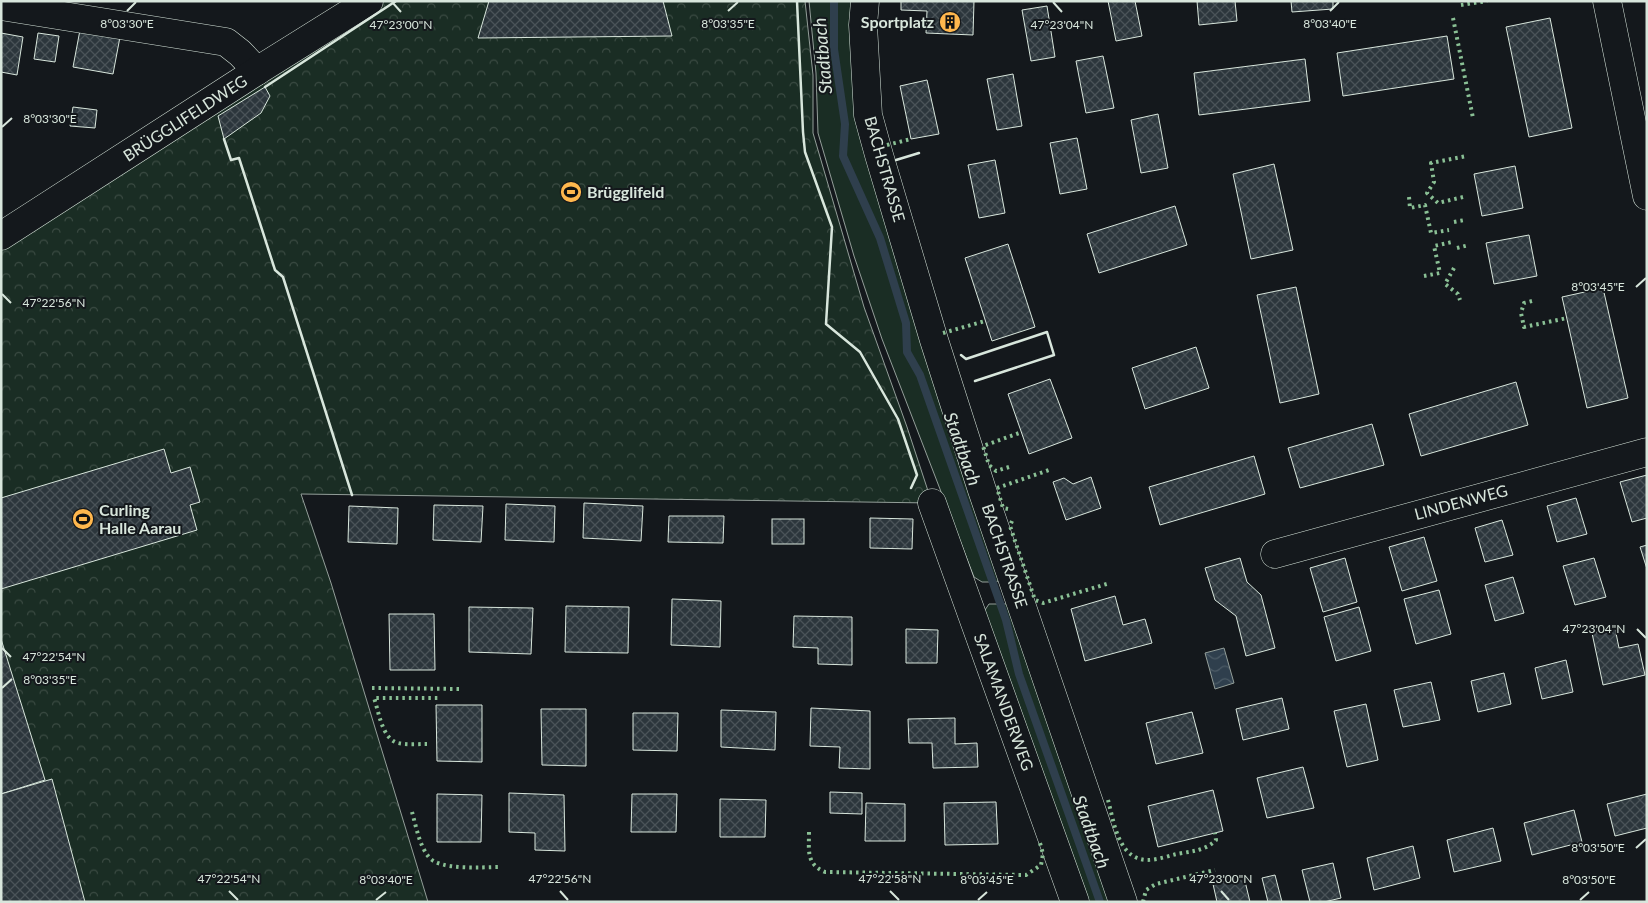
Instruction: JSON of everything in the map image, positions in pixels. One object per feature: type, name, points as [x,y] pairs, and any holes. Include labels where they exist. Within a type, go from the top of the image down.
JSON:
[{"type":"street","name":"BRÜGGLIFELDWEG","points":[[1,236],[369,1]]},
{"type":"street","name":"BACHSTRASSE","points":[[865,1],[863,24],[868,115],[877,147],[937,349],[982,490],[1123,902]]},
{"type":"street","points":[[1607,1],[1646,193]]},
{"type":"street","points":[[1,6],[226,42],[257,71]]},
{"type":"street","name":"LINDENWEG","points":[[1275,554],[1647,452]]},
{"type":"street","name":"SALAMANDERWEG","points":[[932,503],[1075,902]]},
{"type":"green space","points":[[369,1],[805,1],[813,75],[813,133],[864,307],[932,503],[301,494],[331,583],[428,902],[1,902],[1,236]]},
{"type":"green space","points":[[809,1],[855,1],[853,33],[1003,573],[997,582],[982,582],[974,577],[882,339],[854,256],[818,133],[816,73]]},
{"type":"green space","points":[[989,604],[1014,606],[1110,902],[1083,902],[983,613]]},
{"type":"water","points":[[1224,648],[1234,683],[1215,689],[1205,653]]},
{"type":"building","points":[[489,1],[663,1],[672,36],[478,38]]},
{"type":"building","name":"Sportplatz","points":[[901,1],[974,1],[973,35],[926,33],[927,11],[901,10]]},
{"type":"building","points":[[1108,1],[1135,1],[1142,36],[1116,41]]},
{"type":"building","points":[[1197,1],[1235,1],[1237,21],[1199,25]]},
{"type":"building","points":[[1291,1],[1333,1],[1333,9],[1292,12]]},
{"type":"building","points":[[1047,6],[1055,57],[1031,61],[1022,10]]},
{"type":"building","points":[[1550,18],[1572,128],[1529,137],[1506,27]]},
{"type":"building","points":[[80,30],[120,37],[113,74],[73,67]]},
{"type":"building","points":[[1,33],[23,37],[17,75],[1,72]]},
{"type":"building","points":[[38,33],[59,36],[55,62],[34,59]]},
{"type":"building","points":[[1447,36],[1454,79],[1343,96],[1337,53]]},
{"type":"building","points":[[1103,56],[1114,108],[1086,113],[1076,61]]},
{"type":"building","points":[[1305,59],[1310,101],[1199,115],[1194,73]]},
{"type":"building","points":[[1013,74],[1022,126],[997,130],[987,79]]},
{"type":"building","points":[[927,80],[939,134],[911,139],[900,86]]},
{"type":"building","points":[[265,87],[270,96],[261,113],[224,139],[218,116]]},
{"type":"building","points":[[73,107],[97,110],[95,128],[70,126]]},
{"type":"building","points":[[1158,114],[1168,168],[1141,173],[1131,120]]},
{"type":"building","points":[[1077,138],[1087,189],[1060,194],[1050,143]]},
{"type":"building","points":[[995,160],[1005,213],[979,218],[968,165]]},
{"type":"building","points":[[1274,164],[1293,250],[1251,259],[1233,174]]},
{"type":"building","points":[[1515,166],[1523,208],[1482,216],[1474,174]]},
{"type":"building","points":[[1175,206],[1187,245],[1099,273],[1087,234]]},
{"type":"building","points":[[1529,235],[1537,276],[1494,284],[1486,243]]},
{"type":"building","points":[[1008,244],[1035,327],[992,341],[965,258]]},
{"type":"building","points":[[1296,287],[1319,394],[1280,403],[1257,295]]},
{"type":"building","points":[[1603,288],[1628,398],[1587,408],[1562,297]]},
{"type":"building","points":[[1196,347],[1209,388],[1145,409],[1132,368]]},
{"type":"building","points":[[1050,379],[1072,438],[1029,454],[1008,394]]},
{"type":"building","points":[[1516,382],[1528,425],[1421,456],[1409,414]]},
{"type":"building","points":[[1372,424],[1384,465],[1300,488],[1288,448]]},
{"type":"building","points":[[164,449],[171,473],[190,467],[200,502],[190,505],[197,530],[1,589],[1,498]]},
{"type":"building","points":[[1254,456],[1265,494],[1160,525],[1149,487]]},
{"type":"building","points":[[1647,475],[1647,518],[1632,522],[1620,482]]},
{"type":"building","points":[[1091,477],[1101,508],[1066,520],[1053,482],[1064,478],[1073,484]]},
{"type":"building","points":[[1576,498],[1587,534],[1557,542],[1547,506]]},
{"type":"building","points":[[584,503],[643,506],[641,541],[583,538]]},
{"type":"building","points":[[506,504],[555,506],[554,542],[505,540]]},
{"type":"building","points":[[434,505],[483,506],[481,542],[433,540]]},
{"type":"building","points":[[349,506],[398,508],[397,544],[348,542]]},
{"type":"building","points":[[669,516],[724,516],[723,543],[668,542]]},
{"type":"building","points":[[870,518],[913,519],[912,549],[870,548]]},
{"type":"building","points":[[772,519],[804,519],[804,544],[772,544]]},
{"type":"building","points":[[1502,520],[1513,555],[1485,562],[1475,528]]},
{"type":"building","points":[[1424,537],[1437,581],[1402,591],[1389,547]]},
{"type":"building","points":[[1647,545],[1647,569],[1640,547]]},
{"type":"building","points":[[1240,558],[1247,582],[1261,595],[1275,648],[1246,656],[1236,616],[1215,600],[1205,568]]},
{"type":"building","points":[[1345,558],[1357,602],[1323,612],[1310,568]]},
{"type":"building","points":[[1594,558],[1606,597],[1575,605],[1563,566]]},
{"type":"building","points":[[1513,577],[1524,613],[1495,621],[1485,585]]},
{"type":"building","points":[[1439,590],[1451,634],[1416,644],[1404,599]]},
{"type":"building","points":[[1115,596],[1123,625],[1145,619],[1152,643],[1085,661],[1071,609]]},
{"type":"building","points":[[672,599],[721,601],[720,647],[671,645]]},
{"type":"building","points":[[566,606],[629,607],[628,653],[565,652]]},
{"type":"building","points":[[469,607],[533,608],[531,654],[469,652]]},
{"type":"building","points":[[1359,607],[1371,651],[1336,661],[1324,617]]},
{"type":"building","points":[[389,614],[434,614],[435,670],[390,670]]},
{"type":"building","points":[[794,616],[852,617],[852,665],[818,664],[818,648],[793,647]]},
{"type":"building","points":[[1615,628],[1619,648],[1638,644],[1645,675],[1603,685],[1592,633]]},
{"type":"building","points":[[906,629],[938,630],[937,663],[906,663]]},
{"type":"building","points":[[1,639],[45,780],[1,794]]},
{"type":"building","points":[[1566,660],[1573,692],[1542,699],[1535,668]]},
{"type":"building","points":[[1504,673],[1511,704],[1478,712],[1471,681]]},
{"type":"building","points":[[1431,682],[1440,720],[1403,727],[1394,690]]},
{"type":"building","points":[[1282,698],[1289,729],[1243,740],[1236,709]]},
{"type":"building","points":[[1366,704],[1378,760],[1347,767],[1334,711]]},
{"type":"building","points":[[436,705],[482,705],[482,762],[437,761]]},
{"type":"building","points":[[811,708],[870,711],[870,769],[839,768],[840,747],[810,746]]},
{"type":"building","points":[[541,709],[586,709],[586,766],[542,765]]},
{"type":"building","points":[[721,710],[776,712],[775,750],[721,747]]},
{"type":"building","points":[[1192,712],[1203,753],[1156,764],[1146,723]]},
{"type":"building","points":[[633,713],[678,713],[677,751],[633,750]]},
{"type":"building","points":[[955,718],[955,744],[977,743],[978,767],[933,768],[932,743],[909,743],[908,719]]},
{"type":"building","points":[[1303,767],[1314,808],[1267,818],[1257,778]]},
{"type":"building","points":[[52,779],[85,902],[1,902],[1,794]]},
{"type":"building","points":[[1213,790],[1223,831],[1158,847],[1148,806]]},
{"type":"building","points":[[830,792],[862,793],[862,814],[830,813]]},
{"type":"building","points":[[509,793],[564,795],[565,851],[535,850],[535,833],[509,832]]},
{"type":"building","points":[[437,794],[482,795],[481,842],[437,842]]},
{"type":"building","points":[[632,794],[677,794],[676,832],[631,832]]},
{"type":"building","points":[[1647,794],[1647,828],[1615,836],[1607,804]]},
{"type":"building","points":[[720,799],[766,800],[765,837],[720,837]]},
{"type":"building","points":[[996,802],[998,844],[945,845],[944,803]]},
{"type":"building","points":[[866,803],[905,804],[905,841],[865,841]]},
{"type":"building","points":[[1574,810],[1582,842],[1532,855],[1524,823]]},
{"type":"building","points":[[1493,828],[1501,861],[1454,872],[1447,840]]},
{"type":"building","points":[[1413,846],[1420,878],[1374,890],[1367,858]]},
{"type":"building","points":[[1333,863],[1341,898],[1324,902],[1310,902],[1302,870]]},
{"type":"building","points":[[1275,875],[1282,902],[1268,902],[1262,878]]},
{"type":"building","points":[[1244,877],[1250,902],[1217,902],[1213,884]]},
{"type":"waterway","name":"Stadtbach","points":[[834,1],[834,49],[845,124],[843,156],[880,238],[906,323],[907,352],[920,375],[1006,620],[1019,674],[1100,902]]},
{"type":"hedge","points":[[1461,5],[1487,1]]},
{"type":"hedge","points":[[1453,18],[1473,118]]},
{"type":"hedge","points":[[887,145],[911,139]]},
{"type":"hedge","points":[[1463,197],[1438,203],[1427,193],[1434,182],[1431,163],[1467,156]]},
{"type":"hedge","points":[[1409,197],[1410,208],[1425,205],[1431,233],[1449,230]]},
{"type":"hedge","points":[[1454,222],[1465,220]]},
{"type":"hedge","points":[[1424,276],[1440,273],[1434,246],[1452,242]]},
{"type":"hedge","points":[[1457,248],[1469,245]]},
{"type":"hedge","points":[[1454,268],[1445,284],[1458,294],[1460,300]]},
{"type":"hedge","points":[[1532,301],[1524,303],[1521,313],[1524,327],[1567,318]]},
{"type":"hedge","points":[[943,333],[985,321]]},
{"type":"hedge","points":[[1009,467],[996,471],[989,465],[983,446],[1022,432]]},
{"type":"hedge","points":[[1008,509],[1003,508],[997,488],[1052,469]]},
{"type":"hedge","points":[[1012,521],[1010,526],[1035,600],[1043,603],[1110,583]]},
{"type":"hedge","points":[[372,688],[460,689]]},
{"type":"hedge","points":[[427,744],[398,743],[388,736],[374,698],[440,698]]},
{"type":"hedge","points":[[1108,800],[1119,838],[1123,846],[1137,858],[1155,859],[1203,848],[1216,840],[1215,833]]},
{"type":"hedge","points":[[412,812],[422,846],[433,861],[461,867],[500,867]]},
{"type":"hedge","points":[[809,832],[810,856],[814,865],[825,872],[1026,875],[1041,865],[1043,854],[1040,843]]},
{"type":"hedge","points":[[1143,902],[1146,890],[1156,884],[1215,870]]},
{"type":"wall","points":[[265,87],[396,1]]},
{"type":"wall","points":[[797,1],[805,152],[832,227],[826,324],[860,352],[898,419],[917,475],[911,488]]},
{"type":"wall","points":[[224,139],[231,160],[239,158],[275,270],[283,277],[352,495]]},
{"type":"wall","points":[[896,160],[919,153]]},
{"type":"wall","points":[[961,355],[966,359],[1047,332],[1054,355],[975,381]]},
{"type":"place","name":"Sportplatz","points":[[950,22]]},
{"type":"place","name":"Brügglifeld","points":[[571,192]]},
{"type":"place","name":"Curling Halle Aarau","points":[[83,519]]}]
